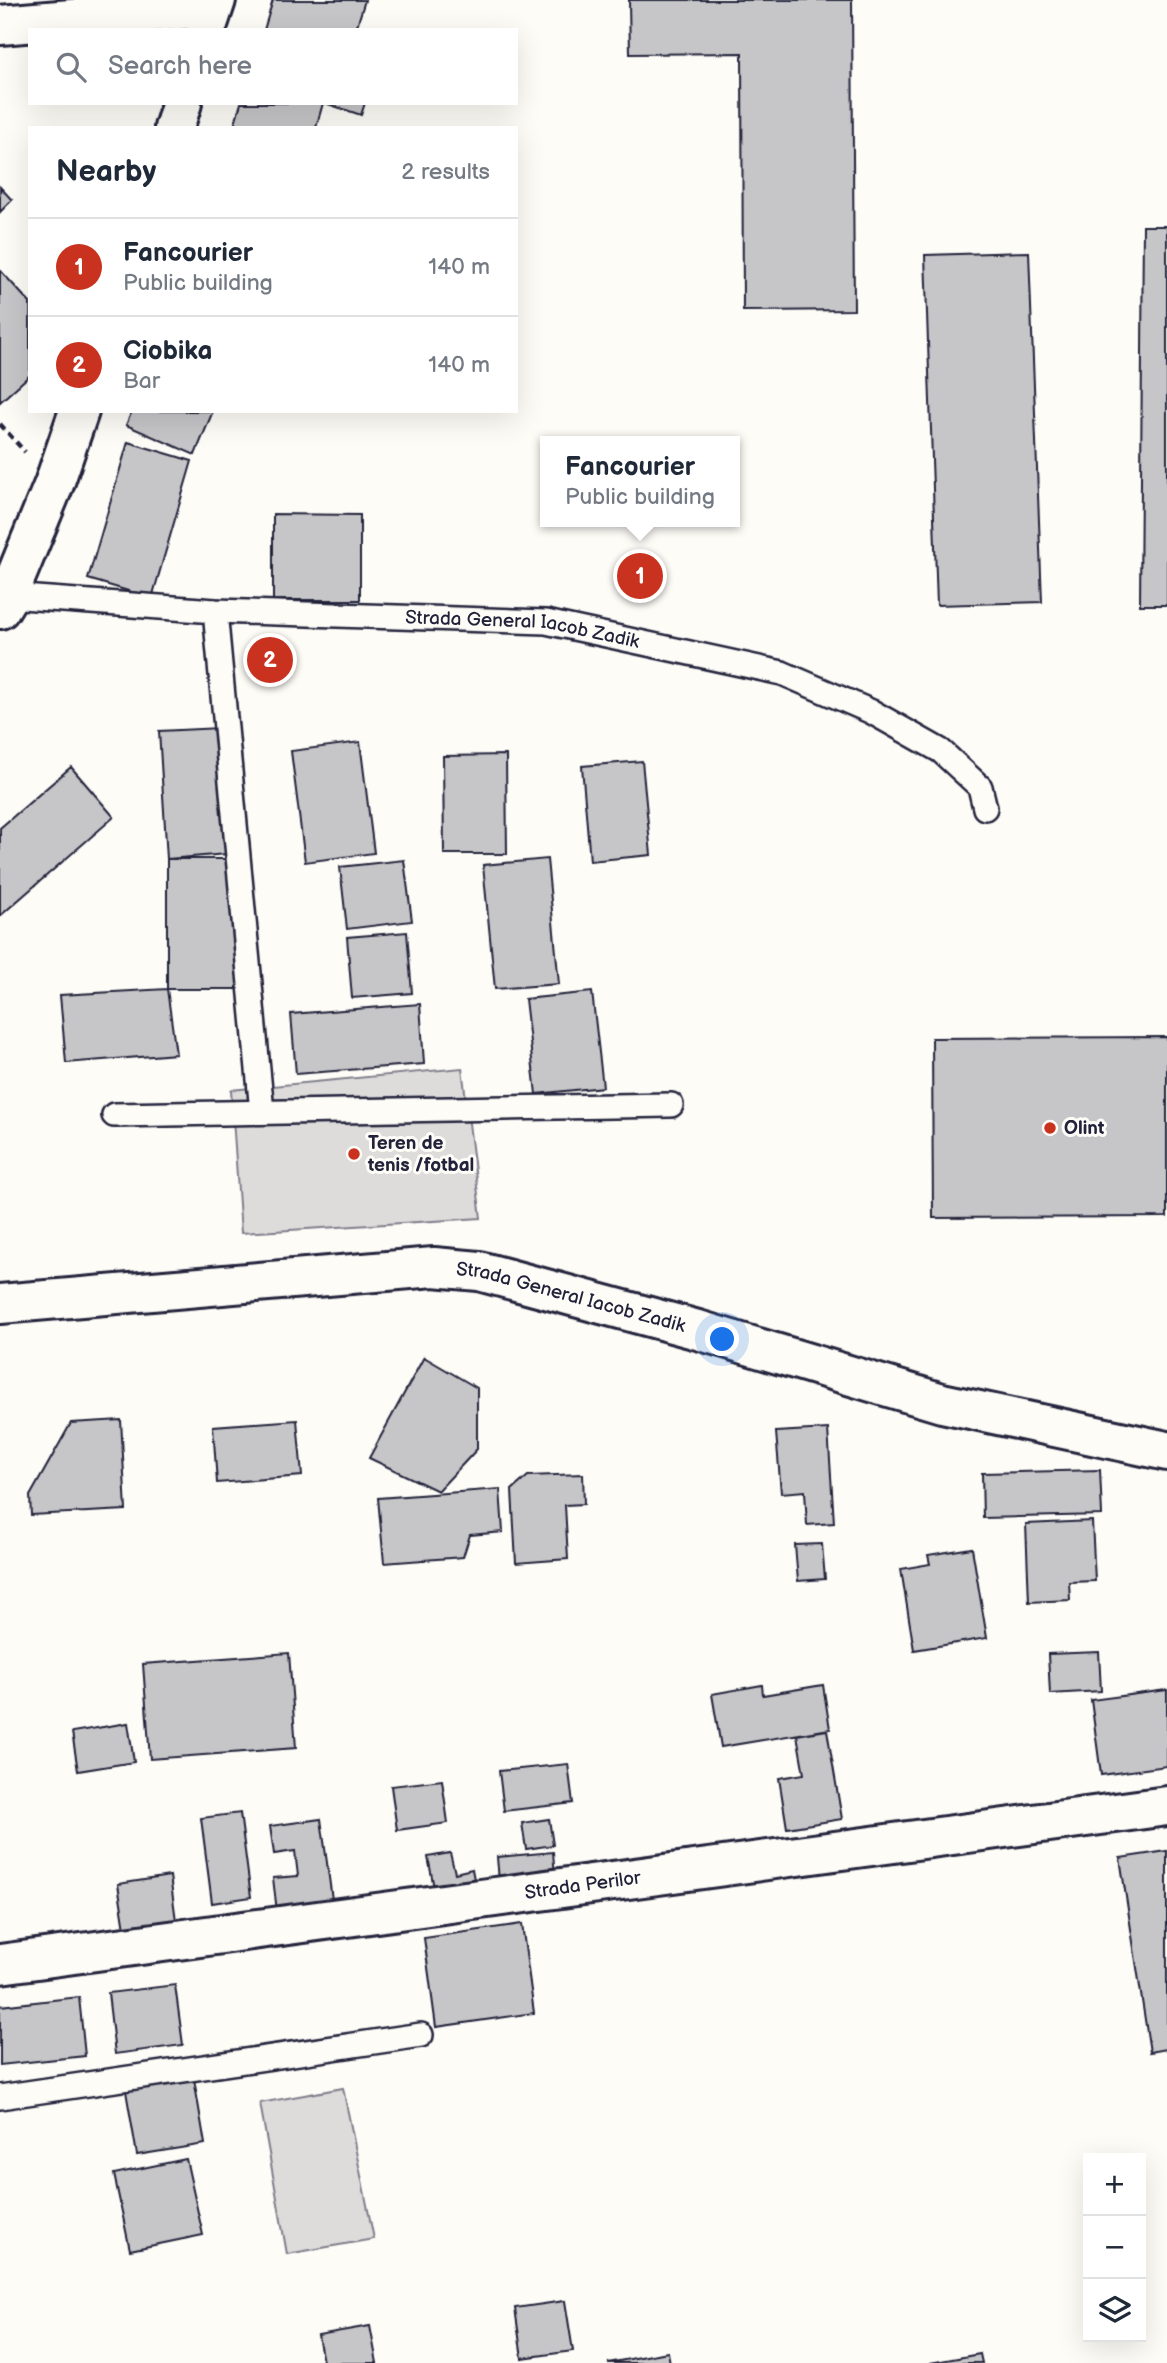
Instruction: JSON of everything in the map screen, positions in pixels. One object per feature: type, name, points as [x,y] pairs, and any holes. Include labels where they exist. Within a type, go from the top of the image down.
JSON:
[{"type":"street","points":[[0,25],[211,12]]},
{"type":"street","points":[[175,126],[181,105]]},
{"type":"street","name":"Strada General Iacob Zadik","points":[[4,603],[54,484],[78,413]]},
{"type":"street","name":"Strada General Iacob Zadik","points":[[0,1304],[434,1267],[479,1271],[698,1330],[942,1403],[1167,1451]]},
{"type":"street","name":"Strada Perilor","points":[[0,1964],[1167,1806]]},
{"type":"lane","name":"Strada General Iacob Zadik","points":[[4,603],[545,622],[782,673],[872,712],[941,751],[980,788],[985,808]]},
{"type":"lane","points":[[215,611],[262,1112]]},
{"type":"lane","points":[[114,1115],[671,1105]]},
{"type":"lane","points":[[0,2097],[421,2035]]},
{"type":"shaded area","name":"Teren de tenis /fotbal","points":[[462,1068],[481,1218],[241,1233],[231,1090]]},
{"type":"shaded area","points":[[343,2088],[374,2239],[287,2254],[260,2103]]},
{"type":"building","points":[[273,0],[365,0],[357,26],[362,28],[265,28]]},
{"type":"building","points":[[629,0],[852,0],[854,310],[743,311],[742,53],[630,54]]},
{"type":"building","points":[[240,105],[322,105],[317,126],[234,126]]},
{"type":"building","points":[[331,105],[364,105],[361,115]]},
{"type":"building","points":[[0,187],[12,200],[0,212]]},
{"type":"building","points":[[1143,226],[1167,226],[1167,605],[1140,605]]},
{"type":"building","points":[[1029,252],[1042,602],[937,605],[925,255]]},
{"type":"building","points":[[0,270],[28,301],[28,377],[0,402]]},
{"type":"building","points":[[131,413],[212,413],[195,455],[126,425]]},
{"type":"building","points":[[128,442],[192,461],[152,598],[88,579]]},
{"type":"building","points":[[273,514],[360,515],[360,600],[273,600]]},
{"type":"building","points":[[220,728],[227,854],[167,859],[159,731]]},
{"type":"building","points":[[360,742],[374,853],[305,862],[291,751]]},
{"type":"building","points":[[506,755],[507,854],[444,854],[443,756]]},
{"type":"building","points":[[642,761],[651,855],[590,861],[582,766]]},
{"type":"building","points":[[71,767],[114,817],[0,916],[0,828]]},
{"type":"building","points":[[167,859],[238,859],[237,989],[167,989]]},
{"type":"building","points":[[547,859],[559,984],[495,989],[483,865]]},
{"type":"building","points":[[404,860],[412,921],[347,929],[340,867]]},
{"type":"building","points":[[407,932],[412,993],[352,998],[347,937]]},
{"type":"building","points":[[167,989],[176,1054],[66,1063],[60,995]]},
{"type":"building","points":[[592,992],[603,1087],[536,1094],[525,999]]},
{"type":"building","points":[[420,1004],[424,1064],[296,1074],[291,1014]]},
{"type":"building","name":"Olint","points":[[1167,1037],[1167,1217],[933,1218],[932,1038]]},
{"type":"building","points":[[424,1357],[477,1388],[477,1449],[438,1491],[369,1458]]},
{"type":"building","points":[[121,1420],[126,1510],[31,1515],[30,1496],[71,1423]]},
{"type":"building","points":[[297,1420],[302,1476],[217,1483],[213,1426]]},
{"type":"building","points":[[828,1429],[834,1523],[807,1525],[805,1491],[781,1493],[776,1432]]},
{"type":"building","points":[[1100,1470],[1102,1515],[983,1518],[982,1473]]},
{"type":"building","points":[[583,1474],[584,1504],[565,1505],[568,1559],[516,1563],[512,1490],[528,1476]]},
{"type":"building","points":[[500,1489],[503,1532],[470,1535],[463,1557],[384,1563],[378,1498]]},
{"type":"building","points":[[1092,1521],[1095,1581],[1069,1582],[1070,1600],[1029,1602],[1026,1524]]},
{"type":"building","points":[[822,1544],[825,1579],[798,1581],[795,1545]]},
{"type":"building","points":[[972,1548],[987,1638],[914,1650],[901,1569],[930,1564],[928,1555]]},
{"type":"building","points":[[1099,1652],[1101,1691],[1050,1694],[1048,1654]]},
{"type":"building","points":[[289,1653],[296,1748],[150,1759],[143,1664]]},
{"type":"building","points":[[762,1685],[763,1695],[823,1685],[830,1729],[721,1747],[712,1694]]},
{"type":"building","points":[[1167,1690],[1167,1766],[1101,1775],[1091,1700]]},
{"type":"building","points":[[128,1723],[134,1762],[78,1771],[72,1732]]},
{"type":"building","points":[[827,1730],[842,1819],[787,1828],[779,1778],[804,1774],[797,1735]]},
{"type":"building","points":[[568,1764],[573,1803],[504,1811],[499,1771]]},
{"type":"building","points":[[442,1780],[448,1823],[397,1830],[391,1786]]},
{"type":"building","points":[[240,1813],[251,1897],[212,1903],[201,1818]]},
{"type":"building","points":[[321,1819],[334,1914],[278,1920],[273,1878],[298,1876],[295,1851],[274,1854],[270,1826]]},
{"type":"building","points":[[549,1819],[553,1845],[526,1849],[522,1823]]},
{"type":"building","points":[[1167,1851],[1167,2049],[1150,2052],[1120,1858]]},
{"type":"building","points":[[553,1852],[556,1888],[500,1893],[497,1857]]},
{"type":"building","points":[[450,1853],[455,1873],[472,1869],[477,1895],[437,1903],[428,1857]]},
{"type":"building","points":[[170,1876],[177,1928],[126,1935],[118,1884]]},
{"type":"building","points":[[522,1924],[534,2013],[436,2027],[424,1938]]},
{"type":"building","points":[[175,1985],[183,2045],[115,2054],[108,1993]]},
{"type":"building","points":[[79,1997],[85,2056],[0,2065],[0,2006]]},
{"type":"building","points":[[194,2079],[205,2144],[137,2155],[126,2091]]},
{"type":"building","points":[[186,2159],[203,2235],[130,2250],[114,2174]]},
{"type":"building","points":[[565,2301],[573,2351],[522,2358],[515,2308]]},
{"type":"building","points":[[370,2326],[377,2363],[315,2363],[323,2362],[318,2335]]},
{"type":"building","points":[[668,2352],[670,2363],[608,2363]]},
{"type":"building","points":[[980,2354],[982,2363],[930,2363]]},
{"type":"place","name":"Fancourier","points":[[640,576]]},
{"type":"place","name":"Ciobika","points":[[270,660]]},
{"type":"place","name":"Olint","points":[[1050,1128]]},
{"type":"place","name":"Teren de tenis /fotbal","points":[[354,1154]]}]
